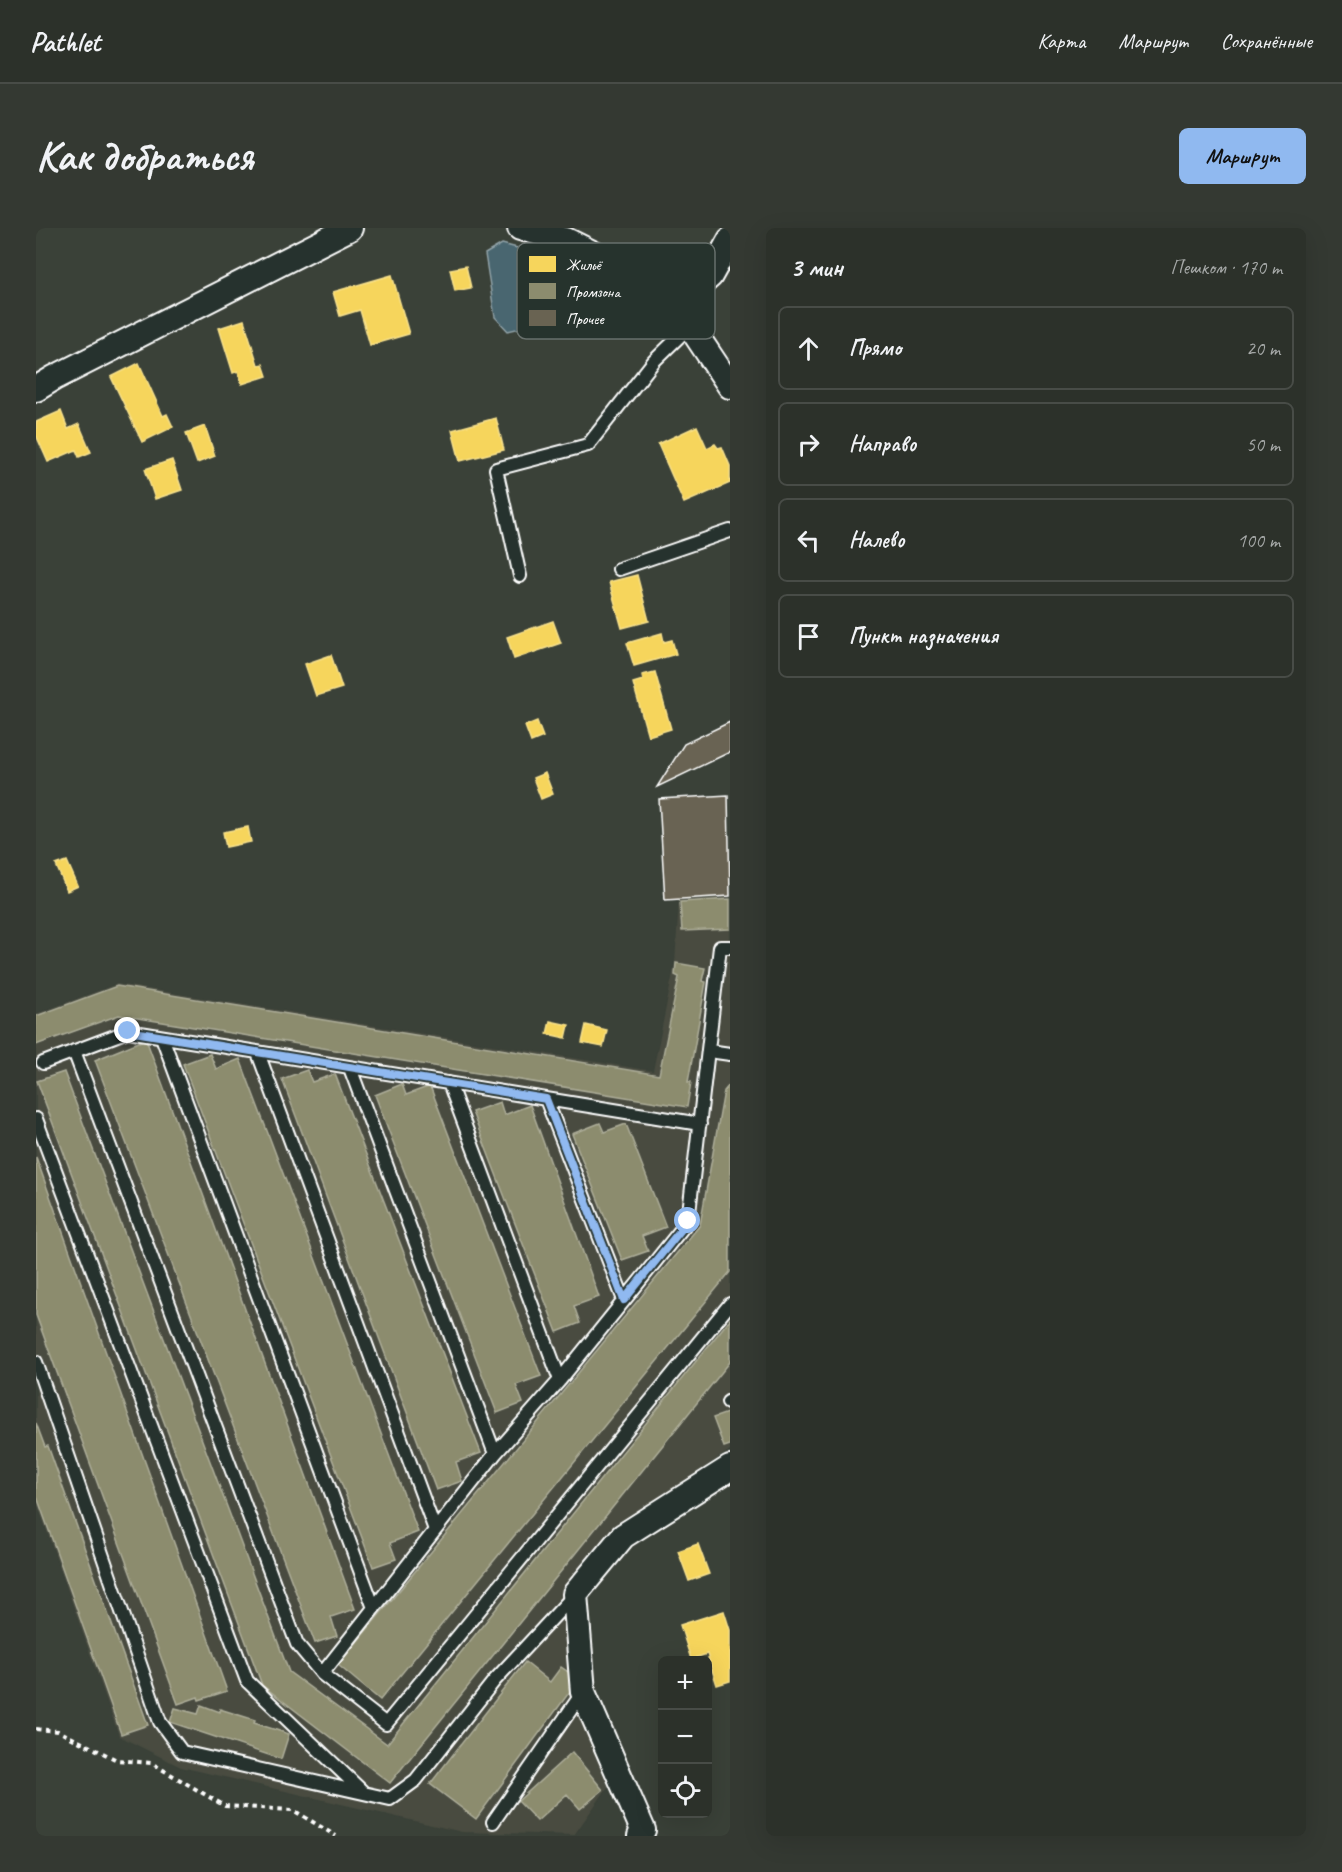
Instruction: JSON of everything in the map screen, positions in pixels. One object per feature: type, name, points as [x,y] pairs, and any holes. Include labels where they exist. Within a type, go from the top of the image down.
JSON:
[{"type":"street","points":[[36,389],[350,228]]},
{"type":"street","points":[[520,228],[572,243]]},
{"type":"street","points":[[715,267],[730,240]]},
{"type":"street","points":[[699,339],[730,386]]},
{"type":"street","points":[[644,1834],[583,1692],[575,1594],[623,1536],[730,1468]]},
{"type":"lane","points":[[520,576],[496,470],[588,445],[654,361],[677,339]]},
{"type":"lane","points":[[619,570],[730,531]]},
{"type":"lane","points":[[322,1674],[495,1454],[560,1380],[688,1221],[720,947],[730,947]]},
{"type":"lane","points":[[43,1063],[128,1031],[700,1124]]},
{"type":"lane","points":[[162,1037],[374,1608]]},
{"type":"lane","points":[[74,1051],[297,1644],[322,1674],[386,1724],[730,1304]]},
{"type":"lane","points":[[709,1051],[730,1054]]},
{"type":"lane","points":[[258,1053],[435,1530]]},
{"type":"lane","points":[[350,1068],[495,1454]]},
{"type":"lane","points":[[449,1083],[560,1380]]},
{"type":"lane","points":[[546,1099],[624,1300]]},
{"type":"lane","points":[[36,1119],[247,1682],[364,1793]]},
{"type":"lane","points":[[36,1362],[160,1722],[182,1752],[390,1799],[416,1780],[494,1681],[575,1594]]},
{"type":"lane","points":[[493,1822],[583,1692]]},
{"type":"path","points":[[36,1729],[58,1731],[117,1760],[151,1762],[225,1806],[293,1810],[336,1836]]},
{"type":"shaded area","points":[[730,897],[730,1450],[620,1525],[563,1592],[575,1692],[610,1784],[574,1835],[462,1832],[181,1767],[119,1736],[36,1500],[36,1014],[117,984],[653,1071],[675,963],[679,900]]},
{"type":"water","points":[[502,244],[517,248],[517,329],[508,331],[495,317],[485,254]]},
{"type":"building: Жильё","points":[[466,266],[471,288],[455,291],[450,269]]},
{"type":"building: Жильё","points":[[392,275],[409,334],[370,345],[360,310],[340,316],[333,292]]},
{"type":"building: Жильё","points":[[244,320],[258,365],[263,364],[267,376],[242,384],[238,371],[233,373],[219,328]]},
{"type":"building: Жильё","points":[[139,363],[163,416],[167,414],[173,427],[142,442],[111,377]]},
{"type":"building: Жильё","points":[[61,411],[68,429],[79,424],[91,452],[79,457],[76,450],[48,462],[36,435],[36,422]]},
{"type":"building: Жильё","points":[[496,418],[504,450],[460,461],[452,430]]},
{"type":"building: Жильё","points":[[205,426],[215,456],[197,463],[186,433]]},
{"type":"building: Жильё","points":[[697,426],[707,448],[715,444],[718,448],[722,447],[730,466],[730,483],[684,503],[658,444]]},
{"type":"building: Жильё","points":[[172,460],[182,490],[155,499],[145,469]]},
{"type":"building: Жильё","points":[[637,575],[649,621],[622,628],[609,582]]},
{"type":"building: Жильё","points":[[553,621],[561,643],[514,659],[507,637]]},
{"type":"building: Жильё","points":[[662,633],[664,642],[672,640],[676,654],[634,666],[627,643]]},
{"type":"building: Жильё","points":[[331,655],[342,688],[316,696],[305,664]]},
{"type":"building: Жильё","points":[[655,672],[671,729],[648,736],[633,683],[643,680],[642,675]]},
{"type":"building: Жильё","points":[[537,721],[543,737],[531,742],[525,726]]},
{"type":"building: Жильё","points":[[545,773],[553,794],[541,799],[533,778]]},
{"type":"building: Жильё","points":[[248,827],[251,842],[226,847],[223,832]]},
{"type":"building: Жильё","points":[[67,861],[78,886],[67,891],[56,865]]},
{"type":"building: Жильё","points":[[550,1021],[569,1025],[566,1038],[547,1034]]},
{"type":"building: Жильё","points":[[586,1025],[607,1030],[603,1047],[582,1043]]},
{"type":"building: Жильё","points":[[698,1544],[709,1574],[689,1581],[678,1551]]},
{"type":"building: Жильё","points":[[724,1611],[730,1630],[730,1681],[717,1685],[712,1670],[712,1656],[707,1654],[690,1656],[680,1625]]},
{"type":"building: Промзона","points":[[730,899],[730,929],[682,931],[680,902]]},
{"type":"building: Промзона","points":[[676,963],[705,968],[702,981],[706,982],[688,1082],[691,1082],[687,1107],[119,1015],[36,1045],[36,1016],[117,986],[659,1075],[679,977],[675,975]]},
{"type":"building: Промзона","points":[[146,1039],[355,1609],[331,1617],[337,1636],[315,1643],[95,1060]]},
{"type":"building: Промзона","points":[[210,1054],[216,1069],[240,1059],[418,1532],[390,1543],[396,1559],[373,1567],[183,1064]]},
{"type":"building: Промзона","points":[[307,1070],[312,1082],[335,1074],[481,1453],[456,1462],[462,1481],[436,1490],[282,1079]]},
{"type":"building: Промзона","points":[[64,1072],[289,1672],[387,1744],[730,1319],[730,1362],[390,1783],[262,1685],[37,1081]]},
{"type":"building: Промзона","points":[[402,1084],[406,1095],[430,1086],[541,1376],[516,1385],[523,1403],[497,1413],[375,1095]]},
{"type":"building: Промзона","points":[[730,1084],[730,1272],[380,1700],[338,1665],[700,1225],[724,1091]]},
{"type":"building: Промзона","points":[[500,1102],[504,1115],[530,1105],[599,1297],[574,1306],[580,1323],[557,1332],[472,1112]]},
{"type":"building: Промзона","points":[[600,1123],[604,1132],[626,1124],[666,1227],[642,1236],[648,1251],[622,1260],[572,1134]]},
{"type":"building: Промзона","points":[[36,1157],[227,1691],[178,1704],[36,1315]]},
{"type":"building: Промзона","points":[[730,1412],[730,1445],[724,1447],[713,1418]]},
{"type":"building: Промзона","points":[[36,1423],[45,1447],[48,1446],[148,1725],[121,1734],[36,1494]]},
{"type":"building: Промзона","points":[[525,1662],[550,1682],[561,1667],[571,1674],[571,1690],[476,1819],[430,1784]]},
{"type":"building: Промзона","points":[[201,1705],[255,1720],[254,1723],[289,1734],[281,1759],[170,1722],[175,1708],[198,1714]]},
{"type":"building: Промзона","points":[[572,1752],[603,1790],[580,1809],[567,1794],[537,1821],[518,1801]]},
{"type":"building: Прочее","points":[[730,722],[730,752],[657,787],[684,744]]},
{"type":"building: Прочее","points":[[728,795],[730,896],[665,900],[659,799]]},
{"type":"route","points":[[128,1031],[546,1099],[624,1300],[688,1221]]}]
